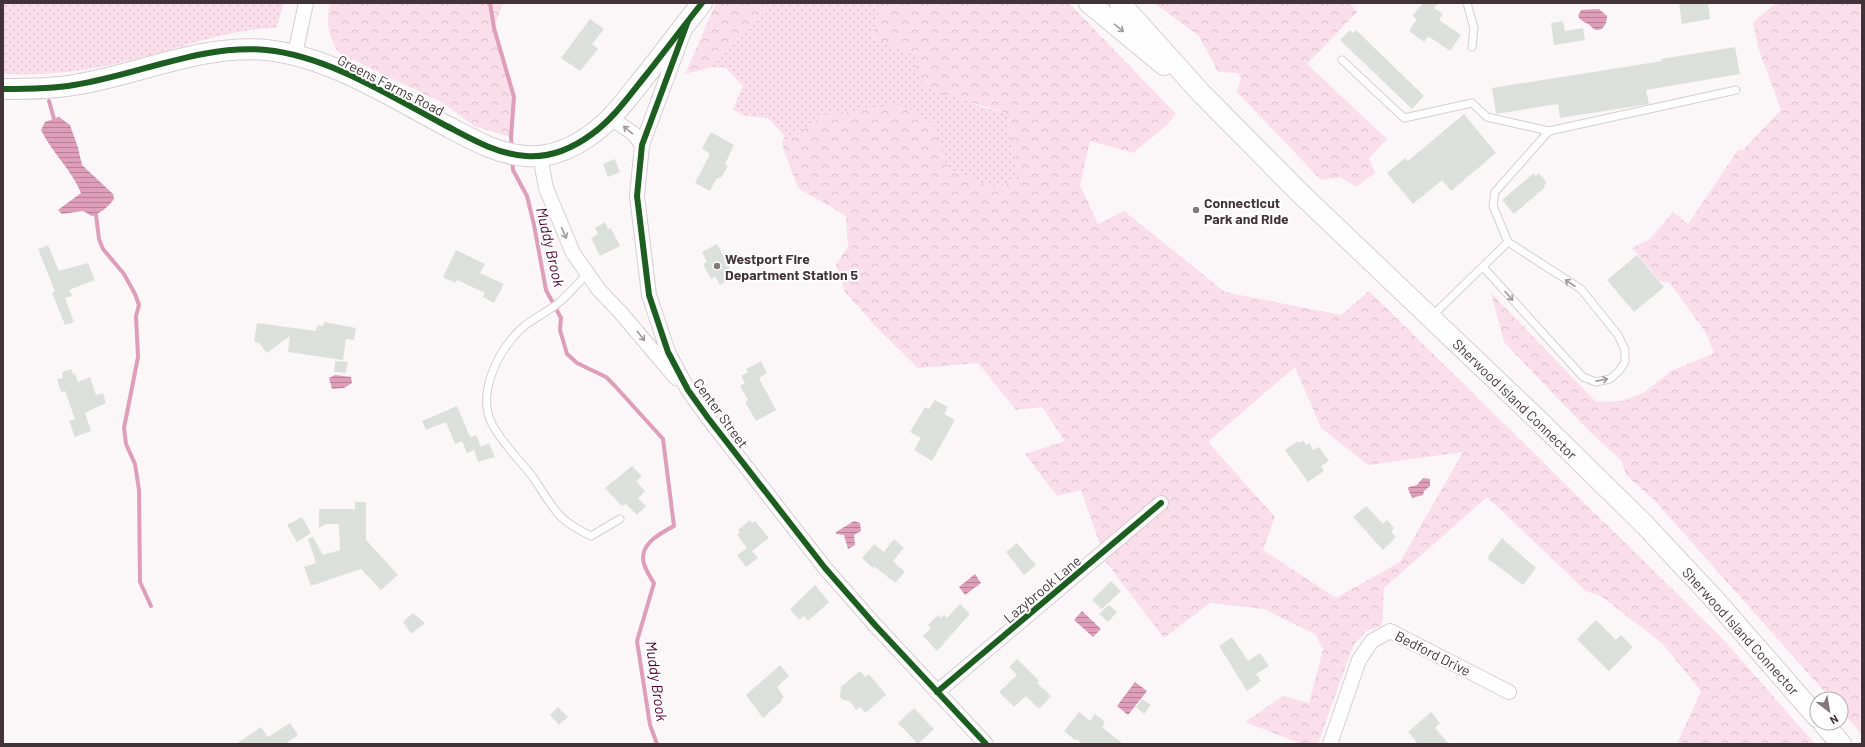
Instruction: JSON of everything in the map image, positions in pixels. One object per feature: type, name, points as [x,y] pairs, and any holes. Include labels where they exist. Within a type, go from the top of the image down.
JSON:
[{"type":"main road","name":"Greens Farms Road","points":[[3,89],[31,89],[75,85],[214,52],[252,49],[295,54],[333,68],[478,142],[508,154],[533,156],[564,151],[578,143],[611,118],[702,3]]},
{"type":"main road","name":"Sherwood Island Connector","points":[[1089,3],[1200,93]]},
{"type":"main road","name":"Sherwood Island Connector","points":[[1120,3],[1200,93],[1301,194],[1541,423],[1645,525],[1715,600],[1809,707]]},
{"type":"main road","points":[[1830,731],[1841,744]]},
{"type":"street","points":[[295,54],[306,3]]},
{"type":"street","name":"Center Street","points":[[688,21],[642,145],[637,196],[649,295],[668,352],[688,390]]},
{"type":"street","points":[[611,118],[634,134],[642,145]]},
{"type":"street","name":"Center Street","points":[[533,156],[553,208],[573,252],[586,274],[688,390],[712,424],[825,568],[986,744]]},
{"type":"street","name":"Lazybrook Lane","points":[[937,692],[1161,503]]},
{"type":"street","name":"Bedford Drive","points":[[1330,744],[1359,660],[1372,641],[1390,631],[1509,692]]},
{"type":"lane","points":[[1467,3],[1474,28],[1472,47]]},
{"type":"lane","points":[[1342,60],[1404,118],[1472,103],[1487,117],[1549,131],[1736,90]]},
{"type":"lane","points":[[1483,267],[1583,377],[1596,382],[1610,379],[1619,371],[1625,362],[1625,350],[1618,335],[1581,290],[1508,242],[1493,206],[1495,192],[1549,131]]},
{"type":"lane","points":[[1430,317],[1508,242]]},
{"type":"lane","points":[[586,274],[558,304],[523,328],[509,341],[495,365],[489,382],[488,407],[492,423],[513,454],[534,478],[554,509],[575,528],[591,536],[620,519]]},
{"type":"green space","points":[[3,3],[284,3],[276,28],[257,29],[219,36],[97,68],[66,72],[3,74]]},
{"type":"green space","points":[[330,3],[503,3],[494,28],[514,97],[511,137],[474,126],[443,103],[339,53],[330,35],[328,16]]},
{"type":"green space","points":[[716,3],[769,3],[712,67],[685,74]]},
{"type":"green space","points":[[769,3],[880,3],[872,39],[922,56],[978,106],[1006,113],[1020,180],[992,187],[948,169],[933,123],[824,115],[782,145],[784,135],[768,118],[744,116],[733,109],[743,86],[726,68],[712,67]]},
{"type":"green space","points":[[880,3],[1069,3],[1176,114],[1167,125],[1133,153],[1090,141],[1080,185],[1098,224],[1124,211],[1225,292],[1341,315],[1369,291],[1722,638],[1815,744],[1677,744],[1701,691],[1662,643],[1602,597],[1586,591],[1487,497],[1384,588],[1382,626],[1366,631],[1353,646],[1318,744],[1301,744],[1245,722],[1283,696],[1309,703],[1323,649],[1315,634],[1264,609],[1210,603],[1164,638],[1106,562],[1081,490],[1057,496],[1025,454],[1065,441],[1042,407],[1016,410],[978,363],[918,368],[879,330],[845,292],[836,264],[848,247],[846,216],[798,188],[782,145],[824,115],[901,104],[933,123],[948,169],[992,187],[1020,180],[1006,113],[925,88],[915,68],[921,56],[872,39]],"holes":[[[1295,367],[1321,428],[1368,465],[1463,452],[1400,562],[1336,598],[1263,550],[1275,517],[1208,442]]]},
{"type":"green space","points":[[1154,3],[1350,3],[1357,12],[1307,64],[1387,139],[1369,158],[1375,173],[1356,187],[1340,177],[1321,180],[1237,92],[1241,79],[1238,73],[1218,72],[1199,36]]},
{"type":"green space","points":[[1776,3],[1862,3],[1862,735],[1849,720],[1849,691],[1824,691],[1655,501],[1626,475],[1621,460],[1590,432],[1504,342],[1491,293],[1596,402],[1622,401],[1645,392],[1671,371],[1714,353],[1706,333],[1670,283],[1660,281],[1632,248],[1650,239],[1673,212],[1688,224],[1738,150],[1743,150],[1781,110],[1758,47],[1753,22]]},
{"type":"shaded area","points":[[1599,9],[1607,16],[1603,28],[1599,30],[1593,29],[1578,16],[1581,10]]},
{"type":"shaded area","points":[[59,117],[70,125],[82,165],[113,194],[114,199],[110,204],[95,215],[92,216],[83,211],[62,214],[58,210],[81,193],[41,130],[45,122]]},
{"type":"shaded area","points":[[335,375],[351,377],[352,383],[344,388],[332,389],[329,378]]},
{"type":"shaded area","points":[[1423,478],[1430,479],[1430,486],[1424,491],[1423,495],[1412,498],[1408,489],[1409,487],[1417,485]]},
{"type":"shaded area","points":[[854,521],[860,523],[861,531],[854,535],[855,545],[848,549],[844,535],[836,534],[836,532]]},
{"type":"shaded area","points":[[975,574],[981,583],[965,595],[959,587]]},
{"type":"shaded area","points":[[1082,611],[1101,629],[1093,637],[1074,620]]},
{"type":"shaded area","points":[[1135,682],[1147,691],[1128,715],[1117,706]]},
{"type":"building","points":[[1423,3],[1438,3],[1434,8],[1443,14],[1439,20],[1461,35],[1450,51],[1431,38],[1428,37],[1424,42],[1409,31],[1417,19],[1412,16]]},
{"type":"building","points":[[1679,3],[1708,3],[1710,19],[1682,24]]},
{"type":"building","points":[[590,19],[604,29],[592,44],[598,49],[580,71],[561,58]]},
{"type":"building","points":[[1563,21],[1565,31],[1583,28],[1585,40],[1554,45],[1551,23]]},
{"type":"building","points":[[1350,30],[1353,33],[1356,30],[1424,96],[1412,109],[1340,40]]},
{"type":"building","points":[[1735,47],[1740,74],[1646,90],[1649,104],[1560,118],[1558,104],[1496,114],[1492,88],[1662,61],[1661,59]]},
{"type":"building","points":[[1464,114],[1496,153],[1451,191],[1442,180],[1413,204],[1387,173],[1405,158],[1408,161]]},
{"type":"building","points":[[711,132],[734,145],[725,164],[728,166],[721,178],[717,178],[710,191],[695,183],[710,154],[702,148]]},
{"type":"building","points":[[615,159],[620,172],[608,177],[603,164]]},
{"type":"building","points":[[1534,173],[1535,176],[1539,173],[1547,183],[1544,185],[1545,187],[1514,214],[1502,200]]},
{"type":"building","points":[[605,222],[608,229],[611,228],[620,246],[600,256],[591,238],[598,234],[595,228]]},
{"type":"building","name":"Westport Fire Department Station 5","points":[[717,244],[734,277],[720,285],[715,276],[711,279],[703,264],[707,262],[702,252]]},
{"type":"building","points":[[48,245],[59,271],[88,263],[95,280],[69,290],[72,296],[65,298],[74,322],[65,325],[52,293],[55,291],[38,249]]},
{"type":"building","points":[[456,250],[485,264],[480,273],[504,284],[494,303],[483,297],[485,293],[457,280],[455,283],[443,277]]},
{"type":"building","points":[[1637,255],[1664,287],[1634,312],[1607,280]]},
{"type":"building","points":[[324,322],[356,328],[354,340],[346,339],[343,360],[288,352],[290,336],[267,353],[259,343],[254,342],[257,323],[316,331],[317,325],[323,326]]},
{"type":"building","points":[[335,361],[348,362],[346,373],[334,372]]},
{"type":"building","points":[[761,361],[767,373],[759,378],[776,410],[756,421],[745,402],[748,400],[740,386],[745,383],[741,376],[748,372],[746,369]]},
{"type":"building","points":[[71,369],[73,374],[75,373],[78,382],[90,377],[96,395],[103,393],[106,403],[85,413],[91,431],[75,437],[69,421],[75,419],[65,391],[61,392],[57,379],[63,378],[62,372]]},
{"type":"building","points":[[935,400],[948,407],[944,414],[955,420],[932,461],[914,450],[921,438],[910,432],[925,407],[929,409]]},
{"type":"building","points":[[457,406],[470,437],[476,435],[481,447],[489,443],[495,457],[478,462],[474,450],[467,453],[462,441],[455,444],[446,422],[426,430],[422,421]]},
{"type":"building","points":[[1303,440],[1306,445],[1309,443],[1313,450],[1319,447],[1329,461],[1321,466],[1324,471],[1308,482],[1285,450],[1298,441],[1299,443]]},
{"type":"building","points":[[632,466],[642,476],[636,481],[645,491],[638,498],[646,506],[637,515],[626,504],[622,506],[605,488]]},
{"type":"building","points":[[355,502],[366,502],[366,540],[398,575],[381,590],[361,569],[311,586],[304,567],[316,563],[308,539],[313,537],[323,555],[340,550],[339,524],[326,524],[319,528],[319,509],[355,509]]},
{"type":"building","points":[[1366,506],[1383,524],[1387,520],[1394,528],[1391,531],[1396,537],[1383,550],[1353,517]]},
{"type":"building","points":[[302,517],[311,533],[297,542],[287,525]]},
{"type":"building","points":[[750,520],[752,523],[755,521],[769,538],[752,551],[758,558],[746,567],[737,555],[747,548],[737,535],[740,532],[738,530]]},
{"type":"building","points":[[1502,538],[1536,568],[1523,585],[1487,558]]},
{"type":"building","points":[[894,539],[904,548],[893,561],[905,572],[895,583],[874,566],[873,568],[862,558],[874,544],[884,552]]},
{"type":"building","points":[[1017,543],[1036,565],[1024,575],[1006,552]]},
{"type":"building","points":[[1111,581],[1121,591],[1102,609],[1092,600]]},
{"type":"building","points":[[815,585],[829,602],[808,621],[804,616],[799,620],[790,609]]},
{"type":"building","points":[[960,604],[970,614],[937,651],[923,636],[931,628],[928,625],[938,615],[941,618],[944,615],[947,618]]},
{"type":"building","points":[[1109,605],[1117,612],[1108,622],[1099,614]]},
{"type":"building","points":[[413,613],[425,623],[411,634],[403,622]]},
{"type":"building","points":[[1596,620],[1616,640],[1621,635],[1633,647],[1609,671],[1577,639]]},
{"type":"building","points":[[1232,637],[1248,661],[1260,653],[1269,666],[1256,674],[1261,681],[1247,691],[1219,646]]},
{"type":"building","points":[[1017,659],[1039,681],[1037,683],[1051,696],[1039,709],[1026,696],[1014,707],[999,692],[1017,675],[1009,667]]},
{"type":"building","points":[[780,665],[789,676],[777,687],[784,697],[781,700],[782,701],[763,718],[746,695]]},
{"type":"building","points":[[860,671],[865,677],[869,674],[886,695],[865,713],[860,707],[856,710],[850,701],[843,700],[840,697],[841,687]]},
{"type":"building","points":[[1142,699],[1151,705],[1144,714],[1136,707]]},
{"type":"building","points":[[558,707],[568,717],[559,725],[550,715]]},
{"type":"building","points":[[914,708],[934,729],[918,744],[898,723]]},
{"type":"building","points":[[1079,712],[1090,721],[1095,714],[1105,722],[1102,727],[1123,744],[1083,744],[1076,739],[1075,740],[1064,731]]},
{"type":"building","points":[[1431,712],[1440,723],[1435,728],[1449,744],[1418,744],[1408,732]]},
{"type":"building","points":[[290,723],[298,735],[285,744],[236,744],[261,727],[268,737]]},
{"type":"waterway","name":"Muddy Brook","points":[[490,3],[494,28],[514,97],[511,137],[512,148]]},
{"type":"waterway","points":[[49,101],[54,119]]},
{"type":"waterway","name":"Muddy Brook","points":[[512,159],[513,170],[527,196],[546,290],[561,318],[560,330],[567,354],[577,363],[606,377],[663,439],[674,526],[652,540],[644,551],[644,564],[654,583],[637,641],[650,725],[657,744]]},
{"type":"waterway","points":[[96,215],[99,239],[103,249],[124,274],[139,305],[136,316],[138,357],[124,428],[126,444],[135,464],[139,490],[140,582],[151,606]]},
{"type":"cycle path","points":[[3,89],[65,86],[98,80],[194,56],[242,49],[266,50],[289,54],[334,68],[378,89],[461,134],[503,152],[526,156],[544,155],[569,148],[600,128],[627,99],[702,3]]},
{"type":"cycle path","points":[[688,21],[642,145],[637,196],[649,295],[668,352],[688,390],[708,418],[825,568],[875,625],[986,744]]},
{"type":"cycle path","points":[[937,692],[1161,503]]},
{"type":"place","name":"Connecticut Park and Ride","points":[[1196,210]]},
{"type":"place","name":"Westport Fire Department Station 5","points":[[717,266]]}]
